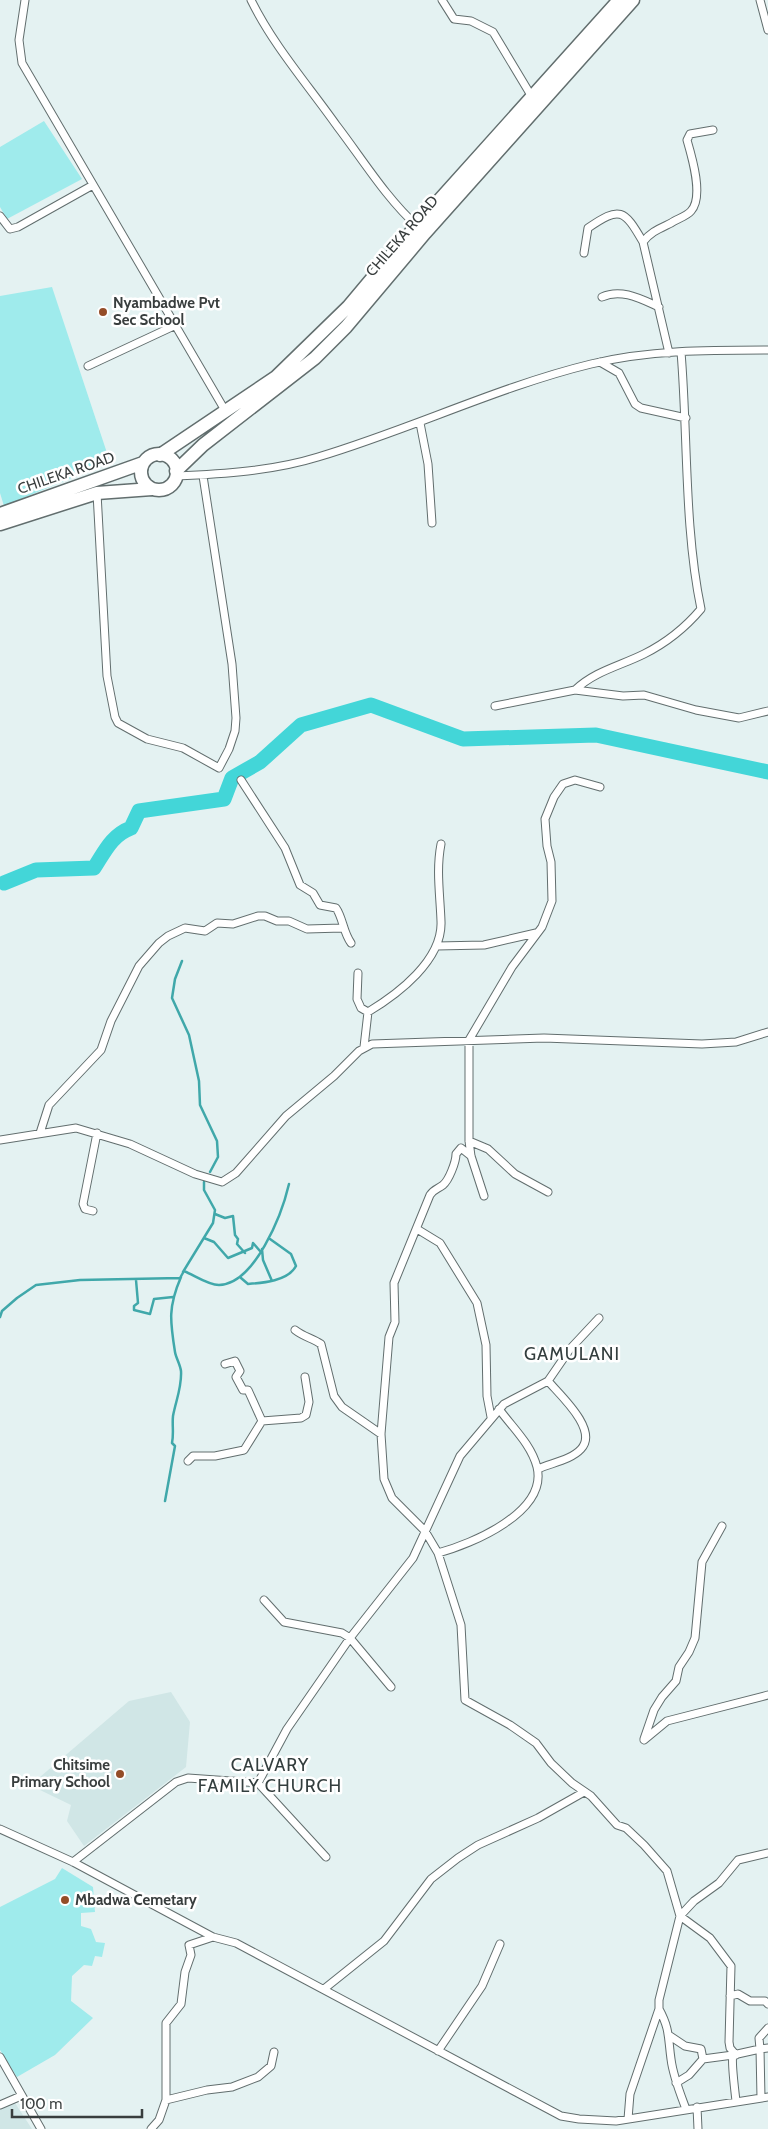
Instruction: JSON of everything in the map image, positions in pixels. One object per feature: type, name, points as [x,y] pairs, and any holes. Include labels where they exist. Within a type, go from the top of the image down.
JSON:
[{"type":"highway","name":"CHILEKA ROAD","points":[[0,524],[97,494],[167,488],[176,474],[203,445],[315,358],[346,327],[420,229],[532,97],[619,0]]},
{"type":"highway","name":"CHILEKA ROAD","points":[[0,514],[143,463],[150,456],[160,455],[276,377],[348,307],[633,0]]},
{"type":"highway","points":[[160,455],[170,458],[176,474]]},
{"type":"highway","points":[[143,463],[142,478],[152,489]]},
{"type":"street","points":[[25,0],[19,40],[22,63],[226,412]]},
{"type":"street","points":[[251,0],[262,21],[308,86],[392,199],[420,229]]},
{"type":"street","points":[[442,0],[454,19],[471,21],[493,32],[532,97]]},
{"type":"street","points":[[760,0],[768,30]]},
{"type":"street","points":[[643,242],[648,235],[691,212],[696,205],[698,197],[693,160],[687,140],[690,134],[713,130]]},
{"type":"street","points":[[0,216],[10,229],[18,227],[93,185]]},
{"type":"street","points":[[584,253],[588,228],[604,217],[617,214],[624,214],[630,220],[643,242],[669,352]]},
{"type":"street","points":[[602,297],[613,292],[620,293],[659,308]]},
{"type":"street","points":[[88,366],[176,325]]},
{"type":"street","points":[[176,474],[203,476],[304,461],[420,423],[553,375],[600,362],[669,352],[768,350]]},
{"type":"street","points":[[576,690],[587,678],[643,654],[666,641],[690,622],[701,609],[692,566],[686,418],[681,352]]},
{"type":"street","points":[[600,362],[619,372],[635,404],[641,408],[650,412],[686,418]]},
{"type":"street","points":[[420,423],[428,464],[432,522]]},
{"type":"street","points":[[97,494],[106,676],[115,717],[118,723],[147,739],[183,748],[219,768],[229,750],[236,731],[236,718],[232,667],[203,476]]},
{"type":"street","points":[[495,706],[576,690],[622,696],[644,695],[696,710],[739,718],[768,711]]},
{"type":"street","points":[[241,780],[285,848],[300,885],[313,893],[320,905],[336,908],[341,918],[342,928],[351,944]]},
{"type":"street","points":[[484,1196],[471,1156],[469,1140],[468,1040],[512,967],[548,916],[552,901],[551,862],[546,846],[545,818],[554,797],[563,784],[569,781],[600,787]]},
{"type":"street","points":[[368,1012],[397,995],[429,960],[437,946],[441,921],[437,879],[441,844]]},
{"type":"street","points":[[40,1133],[49,1105],[101,1050],[111,1021],[139,966],[159,943],[168,936],[185,928],[205,931],[218,923],[233,924],[258,916],[277,921],[289,921],[307,929],[342,928]]},
{"type":"street","points":[[437,946],[484,945],[536,933]]},
{"type":"street","points":[[358,973],[357,999],[361,1008],[368,1012]]},
{"type":"street","points":[[364,1046],[368,1012]]},
{"type":"street","points":[[0,1140],[76,1128],[130,1144],[195,1174],[222,1182],[236,1173],[286,1116],[364,1046],[381,1042],[544,1038],[702,1044],[736,1042],[768,1032]]},
{"type":"street","points":[[93,1211],[85,1209],[83,1204],[97,1133]]},
{"type":"street","points":[[469,1140],[488,1149],[515,1174],[548,1192]]},
{"type":"street","points":[[471,1156],[461,1148],[456,1154],[456,1160],[444,1183],[435,1188],[430,1195],[417,1229],[412,1234],[402,1267],[394,1283],[395,1322],[389,1337],[381,1434],[386,1489],[403,1511],[425,1531],[438,1553],[461,1625],[465,1700],[526,1735],[536,1743],[551,1763],[602,1807],[617,1825],[626,1828],[644,1845],[667,1871],[680,1916],[710,1938],[726,1957],[731,1966],[729,2042],[734,2055]]},
{"type":"street","points":[[417,1229],[440,1243],[477,1303],[486,1344],[486,1386],[492,1417]]},
{"type":"street","points":[[258,1783],[287,1729],[350,1638],[413,1558],[460,1456],[499,1409],[512,1398],[548,1381],[570,1349],[598,1318]]},
{"type":"street","points":[[295,1330],[304,1337],[312,1338],[321,1344],[334,1396],[342,1407],[381,1434]]},
{"type":"street","points":[[226,1364],[235,1361],[240,1371],[236,1378],[243,1390],[248,1390],[262,1421]]},
{"type":"street","points":[[262,1421],[301,1418],[306,1415],[309,1402],[305,1377]]},
{"type":"street","points":[[538,1468],[574,1454],[582,1448],[586,1432],[582,1421],[548,1381]]},
{"type":"street","points":[[438,1553],[480,1537],[517,1513],[533,1496],[536,1489],[538,1468],[528,1446],[499,1409]]},
{"type":"street","points":[[188,1461],[193,1456],[216,1456],[244,1450],[262,1421]]},
{"type":"street","points":[[722,1526],[702,1562],[695,1638],[689,1652],[679,1667],[676,1681],[654,1710],[644,1740],[667,1721],[768,1694]]},
{"type":"street","points":[[264,1600],[284,1622],[342,1633],[350,1638],[391,1687]]},
{"type":"street","points":[[73,1862],[176,1782],[188,1778],[258,1783],[326,1857]]},
{"type":"street","points":[[324,1989],[384,1941],[425,1885],[458,1858],[478,1844],[538,1818],[584,1792]]},
{"type":"street","points":[[0,1829],[73,1862],[214,1937],[236,1943],[561,2116],[615,2125],[628,2118],[765,2098],[764,2048],[759,2038],[768,2028]]},
{"type":"street","points":[[628,2118],[630,2094],[659,2009],[659,2000],[680,1916],[694,1901],[719,1883],[738,1860],[768,1852]]},
{"type":"street","points":[[151,2129],[159,2120],[166,2100],[166,2023],[181,2004],[185,1972],[191,1955],[190,1945],[214,1937]]},
{"type":"street","points":[[438,2051],[482,1986],[500,1944]]},
{"type":"street","points":[[730,1996],[738,1994],[750,2001],[765,2001],[768,2004]]},
{"type":"street","points":[[659,2009],[667,2024],[676,2083],[686,2109]]},
{"type":"street","points":[[670,2036],[684,2046],[701,2049],[703,2059]]},
{"type":"street","points":[[676,2083],[689,2076],[703,2059],[734,2055],[764,2048]]},
{"type":"street","points":[[166,2100],[207,2090],[232,2087],[258,2077],[271,2066],[274,2052]]},
{"type":"street","points":[[734,2055],[731,2062],[735,2071],[736,2101]]},
{"type":"street","points":[[0,2057],[41,2129]]},
{"type":"street","points":[[0,2104],[21,2096]]},
{"type":"street","points":[[698,2107],[698,2129]]},
{"type":"shaded area","points":[[44,121],[82,179],[7,219],[0,207],[0,147]]},
{"type":"shaded area","points":[[52,287],[110,462],[4,506],[0,493],[0,296]]},
{"type":"shaded area","points":[[171,1692],[190,1722],[186,1767],[84,1846],[67,1821],[71,1805],[40,1790],[40,1777],[129,1701]]},
{"type":"shaded area","points":[[62,1868],[93,1887],[95,1912],[81,1913],[81,1926],[91,1929],[96,1942],[105,1943],[102,1957],[95,1956],[92,1966],[84,1965],[72,1976],[71,2001],[93,2018],[55,2055],[17,2077],[0,2050],[0,1907],[55,1879]]},
{"type":"shaded area","points":[[15,2102],[32,2129],[0,2129],[0,2109]]},
{"type":"waterway","points":[[4,883],[36,870],[94,868],[114,839],[131,828],[139,811],[224,799],[232,778],[260,762],[301,725],[371,705],[463,739],[596,735],[768,772]]},
{"type":"waterway","points":[[0,886],[4,883]]},
{"type":"waterway","points":[[182,961],[175,979],[172,998],[189,1035],[199,1081],[200,1105],[217,1141],[218,1157],[210,1172]]},
{"type":"waterway","points":[[183,1272],[213,1223],[215,1210],[204,1190],[204,1182]]},
{"type":"waterway","points":[[0,1317],[2,1311],[36,1285],[80,1280],[180,1278],[184,1271],[215,1285],[232,1282],[255,1261],[265,1245],[280,1212],[289,1184]]},
{"type":"waterway","points":[[215,1214],[225,1218],[233,1216],[235,1235],[238,1239],[237,1244],[245,1253]]},
{"type":"waterway","points":[[204,1238],[214,1242],[228,1258],[252,1248],[253,1243],[260,1251]]},
{"type":"waterway","points":[[241,1278],[248,1284],[275,1280],[287,1275],[296,1266],[291,1254],[270,1239]]},
{"type":"waterway","points":[[262,1249],[263,1260],[272,1281]]},
{"type":"waterway","points":[[165,1501],[175,1446],[172,1443],[173,1416],[181,1377],[173,1341],[171,1314],[174,1297],[181,1277]]},
{"type":"waterway","points":[[136,1280],[138,1303],[134,1306],[134,1310],[150,1314],[154,1299],[173,1297]]},
{"type":"place","name":"Nyambadwe Pvt Sec School","points":[[103,312]]},
{"type":"place","name":"Chitsime Primary School","points":[[120,1774]]},
{"type":"place","name":"Mbadwa Cemetary","points":[[65,1900]]},
{"type":"district","name":"GAMULANI","points":[[572,1354]]},
{"type":"district","name":"CALVARY FAMILY CHURCH","points":[[270,1775]]}]
